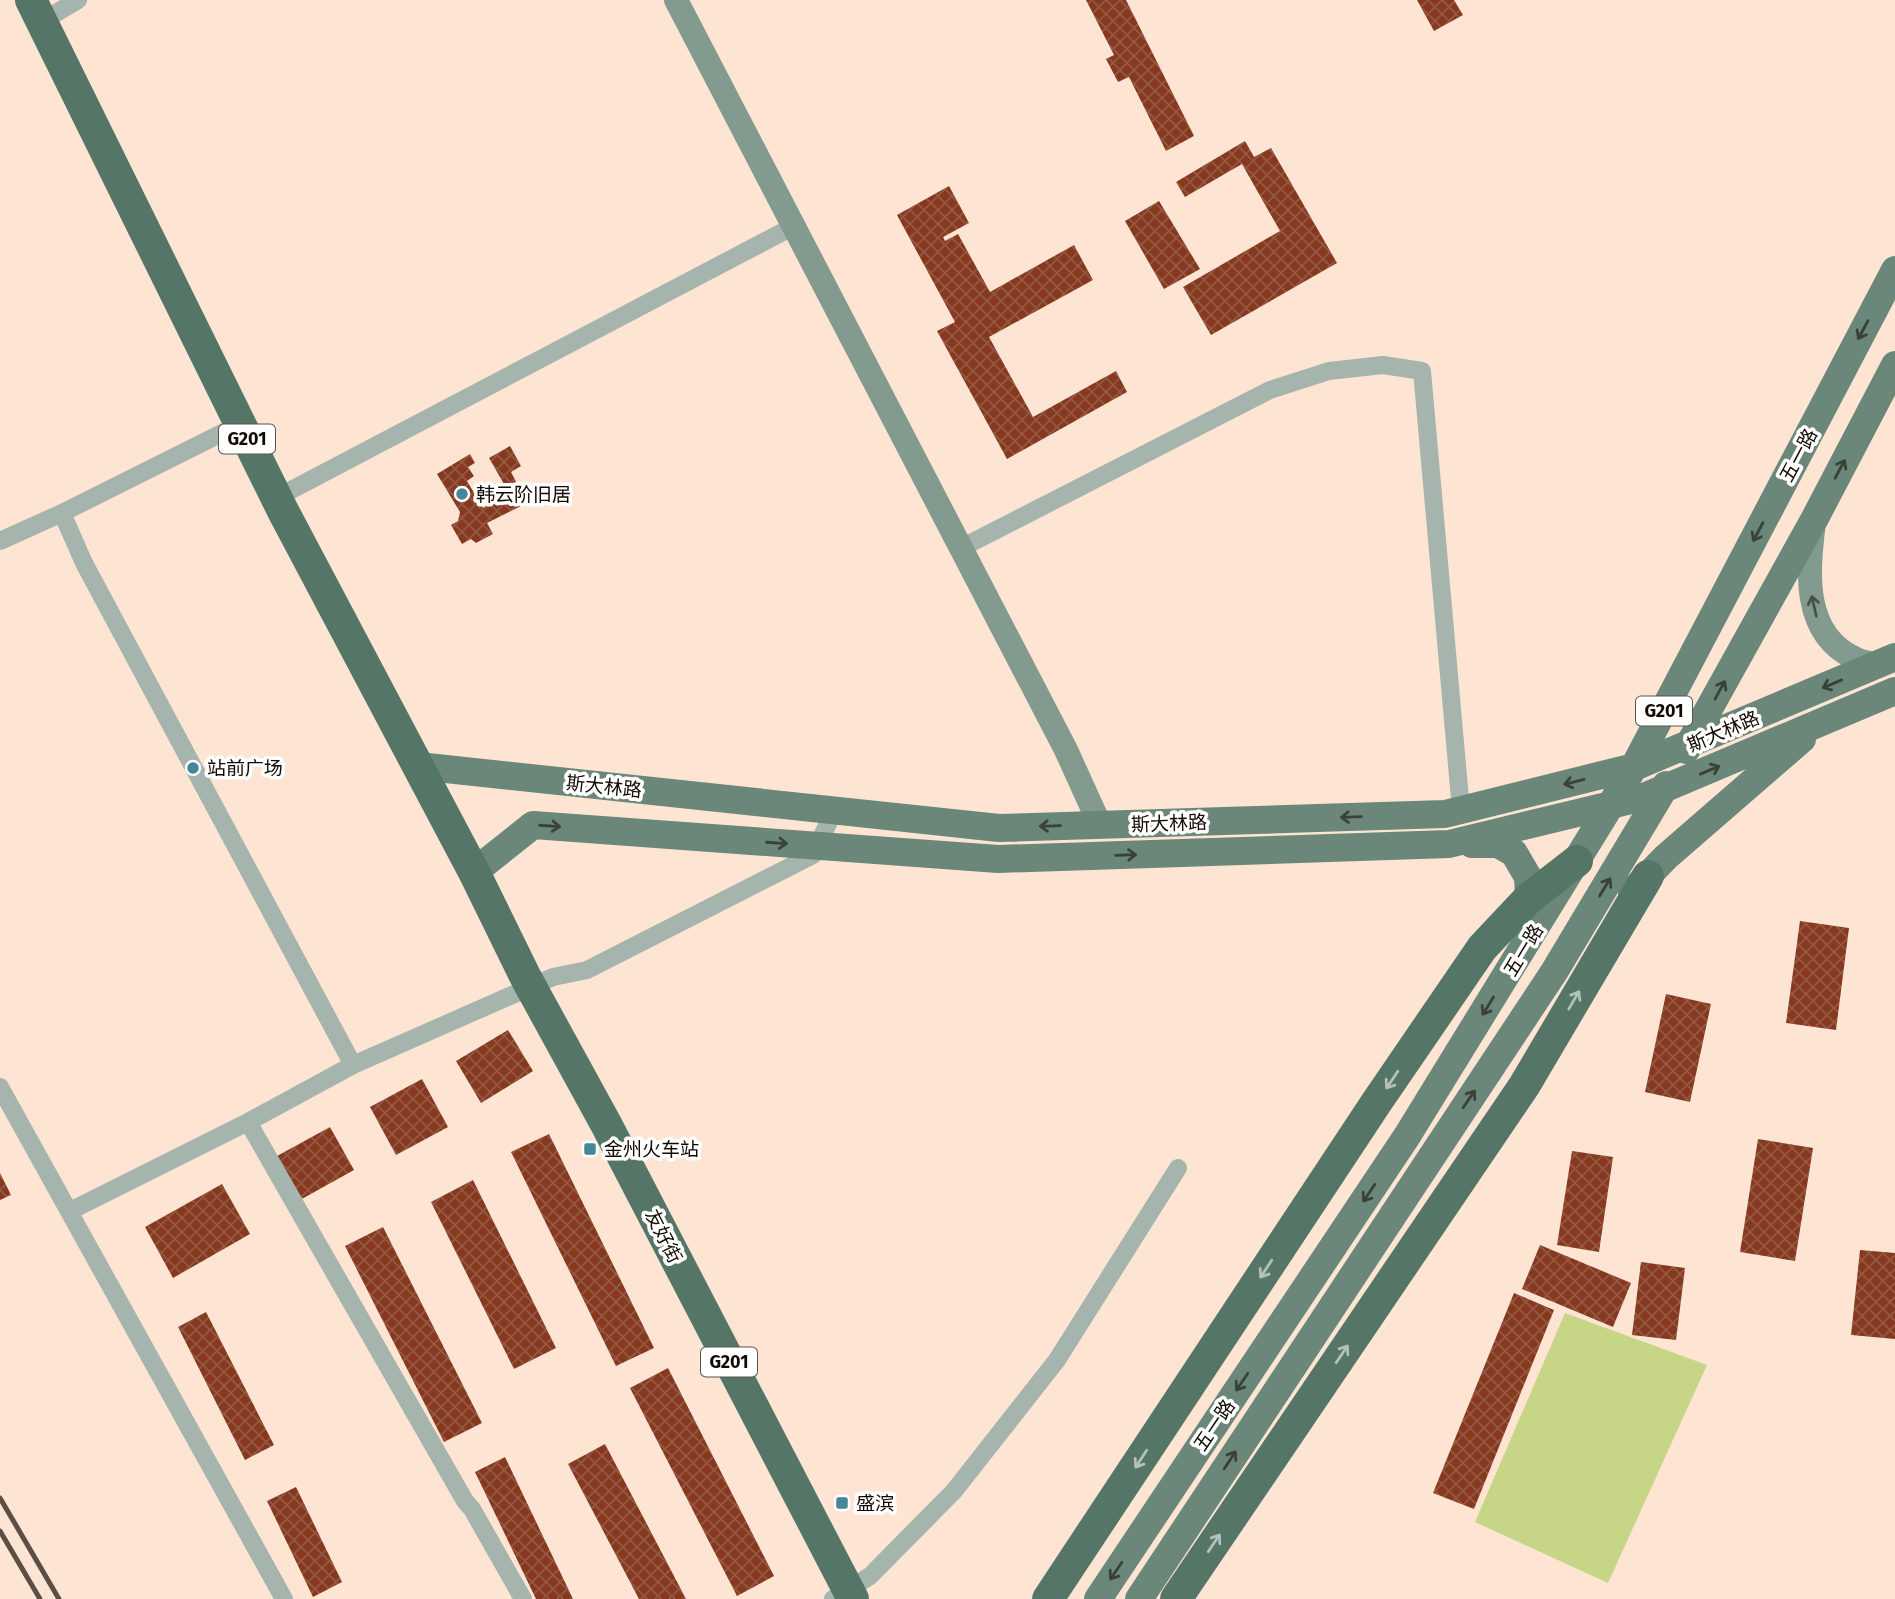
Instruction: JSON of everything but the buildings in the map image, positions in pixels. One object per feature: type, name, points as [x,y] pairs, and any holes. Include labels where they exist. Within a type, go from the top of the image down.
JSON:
[{"type":"highway","name":"G201","points":[[36,11],[276,498],[474,873]]},
{"type":"highway","points":[[1048,1599],[1368,1115],[1482,948],[1529,898],[1577,861]]},
{"type":"highway","name":"友好街","points":[[474,873],[531,987],[606,1124],[845,1596]]},
{"type":"highway","points":[[1176,1599],[1524,1086],[1648,876]]},
{"type":"main road","name":"五一路","points":[[1098,1599],[1407,1136],[1612,805],[1895,270]]},
{"type":"main road","points":[[1139,1599],[1554,972],[1689,746],[1815,518],[1895,365]]},
{"type":"main road","name":"斯大林路","points":[[418,766],[999,828],[1445,814],[1634,767],[1886,661]]},
{"type":"main road","name":"斯大林路","points":[[474,873],[533,825],[998,859],[1449,844],[1644,797],[1895,691]]},
{"type":"main road","points":[[1554,972],[1665,857],[1822,722]]},
{"type":"main road","points":[[1449,844],[1498,844],[1514,853],[1528,877],[1531,937]]},
{"type":"street","points":[[36,11],[78,0]]},
{"type":"street","points":[[676,0],[1066,750],[1100,825]]},
{"type":"street","points":[[276,498],[794,226]]},
{"type":"street","points":[[961,548],[1270,390],[1329,371],[1383,365],[1422,371],[1461,810]]},
{"type":"street","points":[[0,541],[240,424]]},
{"type":"street","points":[[62,513],[90,575],[353,1065]]},
{"type":"street","points":[[1815,518],[1810,561],[1814,611],[1823,631],[1837,648],[1856,659],[1886,661]]},
{"type":"street","points":[[70,1211],[248,1122],[353,1065],[554,977],[587,970],[813,855],[834,811]]},
{"type":"street","points":[[0,1087],[284,1599]]},
{"type":"street","points":[[248,1122],[523,1599]]},
{"type":"street","points":[[845,1596],[870,1576],[954,1492],[1048,1371],[1178,1168]]},
{"type":"green space","points":[[1565,1313],[1707,1365],[1608,1583],[1475,1522]]},
{"type":"railway","points":[[0,1498],[59,1599]]},
{"type":"railway","points":[[0,1531],[40,1599]]},
{"type":"place","name":"韩云阶旧居","points":[[462,494]]},
{"type":"place","name":"站前广场","points":[[193,768]]},
{"type":"place","name":"金州火车站","points":[[590,1149]]},
{"type":"place","name":"盛滨","points":[[842,1503]]}]
